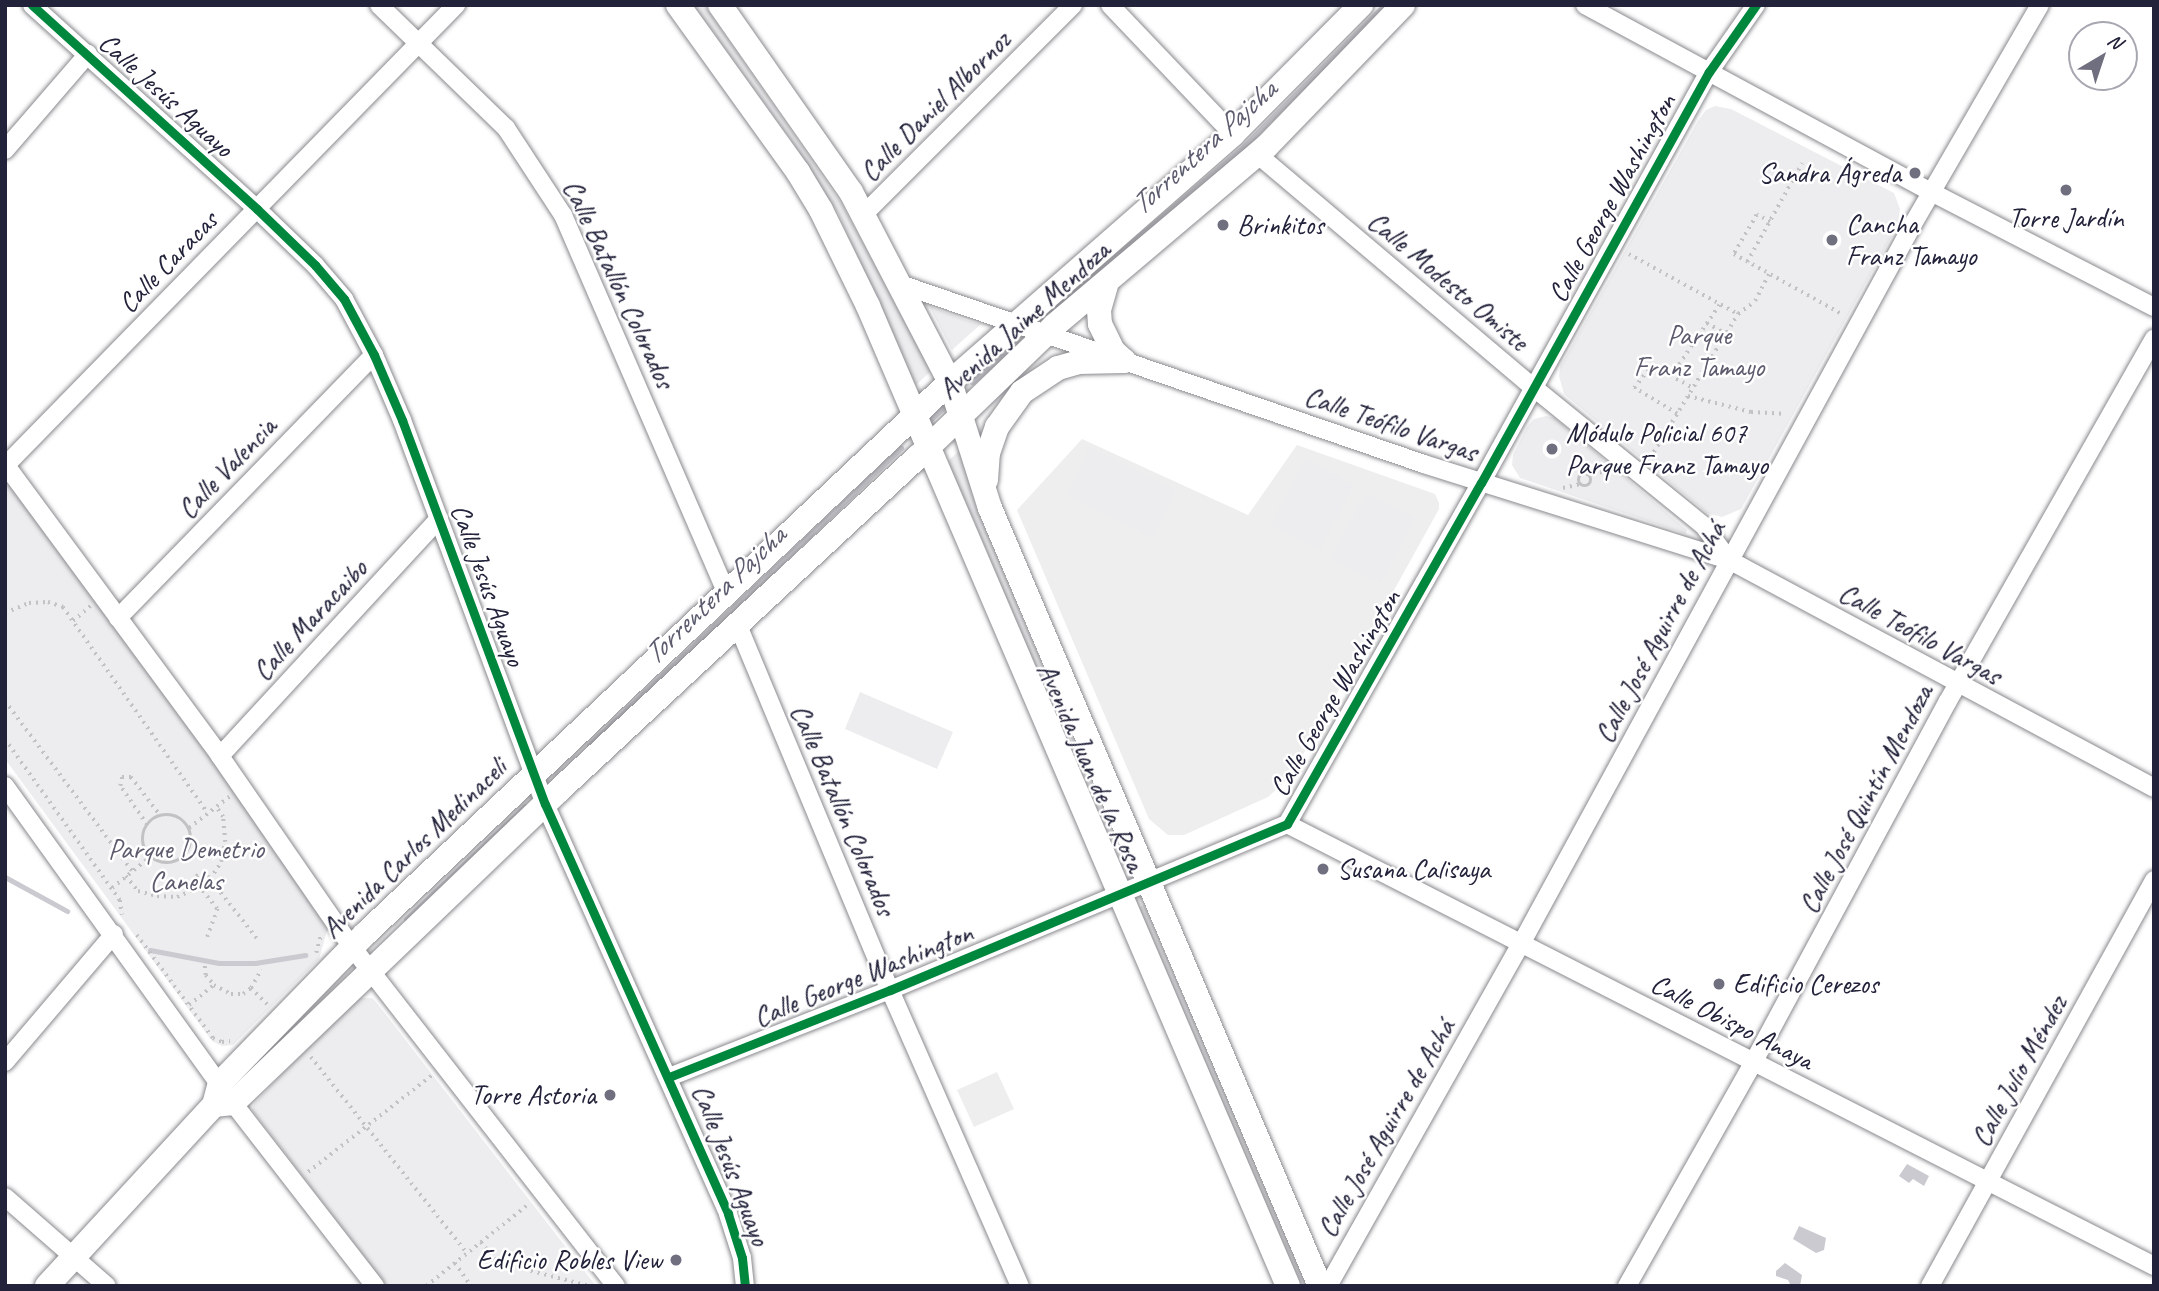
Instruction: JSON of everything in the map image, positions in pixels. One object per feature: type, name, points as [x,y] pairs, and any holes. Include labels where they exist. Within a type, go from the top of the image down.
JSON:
[{"type":"main road","name":"Avenida Juan de la Rosa","points":[[678,5],[797,172],[821,211],[868,306],[1288,1286]]},
{"type":"main road","name":"Avenida Juan de la Rosa","points":[[720,5],[864,215],[950,382],[963,415],[990,508],[1320,1286]]},
{"type":"main road","name":"Avenida Jaime Mendoza","points":[[915,416],[1013,324],[1233,134],[1361,5]]},
{"type":"main road","name":"Avenida Jaime Mendoza","points":[[928,447],[1046,335],[1257,154],[1403,5]]},
{"type":"main road","points":[[1107,282],[1099,310],[1100,324],[1113,351],[1124,360]]},
{"type":"main road","points":[[990,508],[986,481],[988,453],[997,427],[1022,392],[1049,373],[1079,362],[1124,360]]},
{"type":"main road","name":"Avenida Carlos Medinaceli","points":[[47,1286],[222,1097],[352,947],[915,416]]},
{"type":"main road","name":"Avenida Carlos Medinaceli","points":[[222,1097],[370,970],[737,623],[928,447]]},
{"type":"street","name":"Calle Jesús Aguayo","points":[[32,5],[257,209],[315,265],[344,299],[374,355],[439,519],[545,804],[728,1214],[742,1258],[745,1286]]},
{"type":"street","name":"Calle Batallón Colorados","points":[[379,5],[506,128],[563,215],[726,592]]},
{"type":"street","name":"Calle Caracas","points":[[6,464],[456,5]]},
{"type":"street","name":"Calle Daniel Albornoz","points":[[864,215],[1073,5]]},
{"type":"street","points":[[1111,5],[1233,134]]},
{"type":"street","points":[[1585,5],[1931,192],[2154,307]]},
{"type":"street","name":"Calle George Washington","points":[[668,1077],[890,990],[1287,824],[1481,483],[1709,72],[1756,5]]},
{"type":"street","name":"Calle José Aguirre de Achá","points":[[1328,1286],[1521,944],[1931,192],[2040,5]]},
{"type":"street","points":[[5,150],[88,54]]},
{"type":"street","name":"Calle Modesto Omiste","points":[[1257,154],[1533,387],[1704,526],[1729,559]]},
{"type":"street","name":"Calle Teófilo Vargas","points":[[900,284],[1481,483],[1729,559],[1958,685],[2154,788]]},
{"type":"street","name":"Calle José Quintín Mendoza","points":[[1627,1286],[1753,1063],[1958,685],[2154,338]]},
{"type":"street","name":"Calle Valencia","points":[[118,618],[374,355]]},
{"type":"street","points":[[6,464],[220,756],[352,947],[615,1286]]},
{"type":"street","name":"Calle Maracaibo","points":[[220,756],[439,519]]},
{"type":"street","name":"Calle Batallón Colorados","points":[[737,623],[890,990],[1020,1286]]},
{"type":"street","points":[[5,786],[121,929],[222,1097],[375,1286]]},
{"type":"street","name":"Calle Obispo Anaya","points":[[1287,824],[2154,1266]]},
{"type":"street","name":"Calle Julio Méndez","points":[[1930,1286],[2154,880]]},
{"type":"street","points":[[5,1062],[121,929]]},
{"type":"street","points":[[5,1197],[107,1286]]},
{"type":"path","points":[[1747,262],[1802,163]]},
{"type":"path","points":[[1770,222],[1757,215],[1734,254],[1842,314]]},
{"type":"path","points":[[1629,254],[1738,314]]},
{"type":"path","points":[[1650,458],[1738,314],[1755,301],[1769,274]]},
{"type":"path","points":[[1671,376],[1720,304]]},
{"type":"path","points":[[1707,323],[1727,334]]},
{"type":"path","points":[[1677,414],[1634,388],[1652,365],[1693,388]]},
{"type":"path","points":[[1688,396],[1751,412],[1785,414]]},
{"type":"path","points":[[6,610],[29,603],[48,602],[63,607],[208,813]]},
{"type":"path","points":[[73,621],[90,606]]},
{"type":"path","points":[[5,701],[132,871]]},
{"type":"path","points":[[5,739],[120,900],[121,929]]},
{"type":"path","points":[[147,825],[120,786],[122,777],[131,777],[160,816]]},
{"type":"path","points":[[189,828],[229,797],[237,808]]},
{"type":"path","points":[[210,878],[221,862],[225,842],[223,817],[216,807]]},
{"type":"path","points":[[160,816],[177,817],[189,828],[191,842],[178,860],[164,862],[150,856],[143,841],[147,825],[160,816]]},
{"type":"path","points":[[112,888],[150,856]]},
{"type":"path","points":[[207,937],[216,909],[195,881],[198,874],[205,873],[259,941]]},
{"type":"path","points":[[126,876],[138,891],[157,896],[177,897],[199,887]]},
{"type":"path","points":[[313,958],[323,925]]},
{"type":"path","points":[[136,934],[213,1038],[222,1042],[231,1041]]},
{"type":"path","points":[[205,966],[206,975],[214,985],[231,994],[243,994],[251,988],[261,970]]},
{"type":"path","points":[[189,1005],[214,985]]},
{"type":"path","points":[[251,988],[267,1004]]},
{"type":"path","points":[[258,1013],[276,995]]},
{"type":"path","points":[[310,1055],[467,1253]]},
{"type":"path","points":[[302,1176],[433,1074]]},
{"type":"path","points":[[426,1286],[532,1202]]},
{"type":"path","points":[[481,1242],[497,1262],[589,1286]]},
{"type":"path","points":[[455,1263],[471,1286]]},
{"type":"shaded area","points":[[1082,439],[1248,515],[1297,445],[1435,494],[1439,503],[1439,509],[1291,776],[1268,797],[1184,835],[1168,835],[1149,819],[1017,510]]},
{"type":"shaded area","points":[[997,1072],[1014,1109],[974,1127],[957,1090]]},
{"type":"shaded area","points":[[1907,1164],[1929,1176],[1924,1186],[1913,1179],[1909,1183],[1899,1176]]},
{"type":"shaded area","points":[[1799,1226],[1826,1238],[1824,1250],[1816,1253],[1793,1239]]},
{"type":"shaded area","points":[[1785,1263],[1802,1275],[1800,1286],[1791,1286],[1788,1280],[1776,1276],[1776,1271]]},
{"type":"green space","points":[[694,5],[704,5],[843,206],[931,371],[915,386],[839,215],[790,138]]},
{"type":"green space","name":"Parque Franz Tamayo","points":[[1715,106],[1731,109],[1894,193],[1900,209],[1898,225],[1741,509],[1722,517],[1707,513],[1564,394],[1559,376],[1560,367],[1698,121],[1706,110]]},
{"type":"green space","points":[[929,306],[966,320],[981,324],[952,350]]},
{"type":"green space","points":[[1546,416],[1555,418],[1687,530],[1686,534],[1520,478],[1512,465],[1513,455],[1527,427],[1534,419]]},
{"type":"green space","points":[[1089,447],[1176,490],[1153,538],[1066,495]]},
{"type":"green space","points":[[961,449],[978,510],[1127,868],[1121,871],[970,511],[946,463]]},
{"type":"green space","points":[[1305,459],[1354,485],[1320,551],[1270,525]]},
{"type":"green space","name":"Parque Demetrio Canelas","points":[[5,478],[325,913],[328,927],[319,959],[233,1045],[222,1046],[212,1041],[5,759]]},
{"type":"green space","points":[[1366,493],[1415,518],[1380,584],[1331,558]]},
{"type":"green space","points":[[860,692],[953,732],[937,769],[845,729]]},
{"type":"green space","points":[[1144,905],[1309,1286],[1302,1286],[1137,908]]},
{"type":"green space","points":[[359,998],[372,998],[376,1002],[596,1286],[387,1286],[252,1110],[254,1104],[280,1076]]},
{"type":"waterway","name":"Torrentera Pajcha","points":[[1046,316],[1244,146],[1384,5]]},
{"type":"waterway","name":"Torrentera Pajcha","points":[[972,382],[1018,342]]},
{"type":"waterway","name":"Torrentera Pajcha","points":[[929,421],[944,407]]},
{"type":"waterway","name":"Torrentera Pajcha","points":[[589,745],[901,448]]},
{"type":"waterway","name":"Torrentera Pajcha","points":[[406,919],[525,806]]},
{"type":"waterway","name":"Torrentera Pajcha","points":[[5,877],[67,911]]},
{"type":"waterway","name":"Torrentera Pajcha","points":[[150,950],[219,963],[255,963],[305,955]]},
{"type":"cycle path","points":[[32,5],[257,209],[315,265],[344,299],[374,355],[402,420],[545,804],[728,1214],[742,1258],[745,1286]]},
{"type":"cycle path","points":[[669,1077],[890,990],[1287,824],[1481,483],[1709,72],[1756,5]]},
{"type":"place","name":"Sandra Ágreda","points":[[1915,173]]},
{"type":"place","name":"Torre Jardín","points":[[2066,190]]},
{"type":"place","name":"Brinkitos","points":[[1223,225]]},
{"type":"place","name":"Cancha Franz Tamayo","points":[[1832,240]]},
{"type":"place","name":"Módulo Policial 607 Parque Franz Tamayo","points":[[1552,449]]},
{"type":"place","name":"Susana Calisaya","points":[[1323,869]]},
{"type":"place","name":"Edificio Cerezos","points":[[1719,984]]},
{"type":"place","name":"Torre Astoria","points":[[610,1095]]},
{"type":"place","name":"Edificio Robles View","points":[[676,1260]]}]
